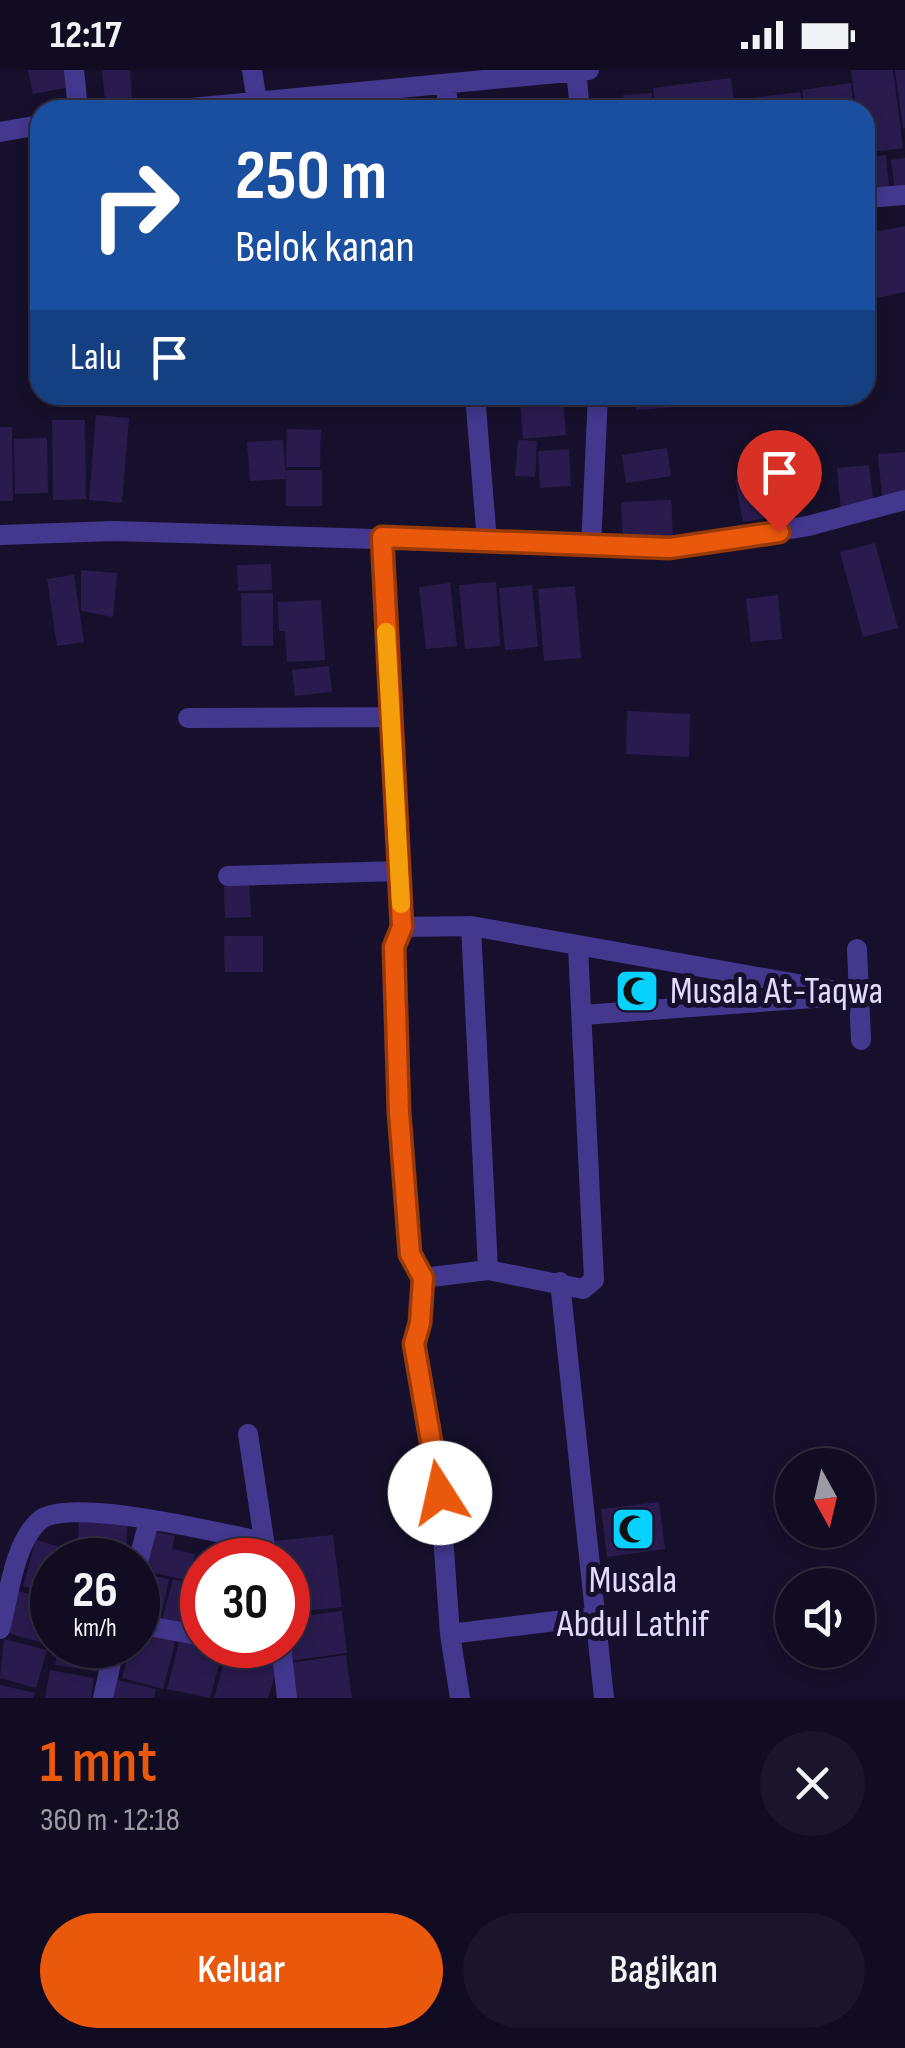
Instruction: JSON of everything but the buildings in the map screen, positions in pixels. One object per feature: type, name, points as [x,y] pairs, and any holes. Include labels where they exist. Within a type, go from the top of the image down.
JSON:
[{"type":"street","points":[[74,70],[77,100]]},
{"type":"street","points":[[252,70],[257,100]]},
{"type":"street","points":[[278,100],[580,70],[580,100]]},
{"type":"street","points":[[446,84],[447,100]]},
{"type":"street","points":[[0,132],[30,127]]},
{"type":"street","points":[[875,197],[905,194]]},
{"type":"street","points":[[476,405],[487,541]]},
{"type":"street","points":[[591,546],[598,405]]},
{"type":"street","points":[[0,536],[114,531],[670,548],[808,526],[905,500]]},
{"type":"street","points":[[382,537],[402,927],[394,947],[399,1112],[410,1254],[423,1278],[420,1323],[414,1344],[440,1493],[450,1634],[460,1698]]},
{"type":"street","points":[[188,718],[390,717]]},
{"type":"street","points":[[228,876],[399,871]]},
{"type":"street","points":[[402,927],[472,926],[858,995]]},
{"type":"street","points":[[472,926],[488,1270]]},
{"type":"street","points":[[423,1278],[488,1270],[583,1289],[591,1284],[596,1273],[578,946]]},
{"type":"street","points":[[857,948],[861,1040]]},
{"type":"street","points":[[583,1015],[858,995]]},
{"type":"street","points":[[560,1282],[604,1698]]},
{"type":"street","points":[[248,1434],[264,1538]]},
{"type":"street","points":[[0,1629],[20,1551],[39,1521],[53,1514],[91,1511],[149,1520],[217,1538]]},
{"type":"street","points":[[144,1538],[149,1520]]},
{"type":"street","points":[[450,1634],[597,1616]]},
{"type":"street","points":[[103,1698],[110,1668]]},
{"type":"street","points":[[284,1668],[287,1698]]},
{"type":"slow traffic","points":[[386,632],[401,904]]},
{"type":"place","name":"Musala At-Taqwa","points":[[637,991]]},
{"type":"place","name":"Musala Abdul Lathif","points":[[633,1529]]},
{"type":"route","points":[[440,1493],[414,1344],[420,1323],[423,1278],[410,1254],[399,1112],[394,947],[402,927],[382,537],[670,548],[779,532]]}]
